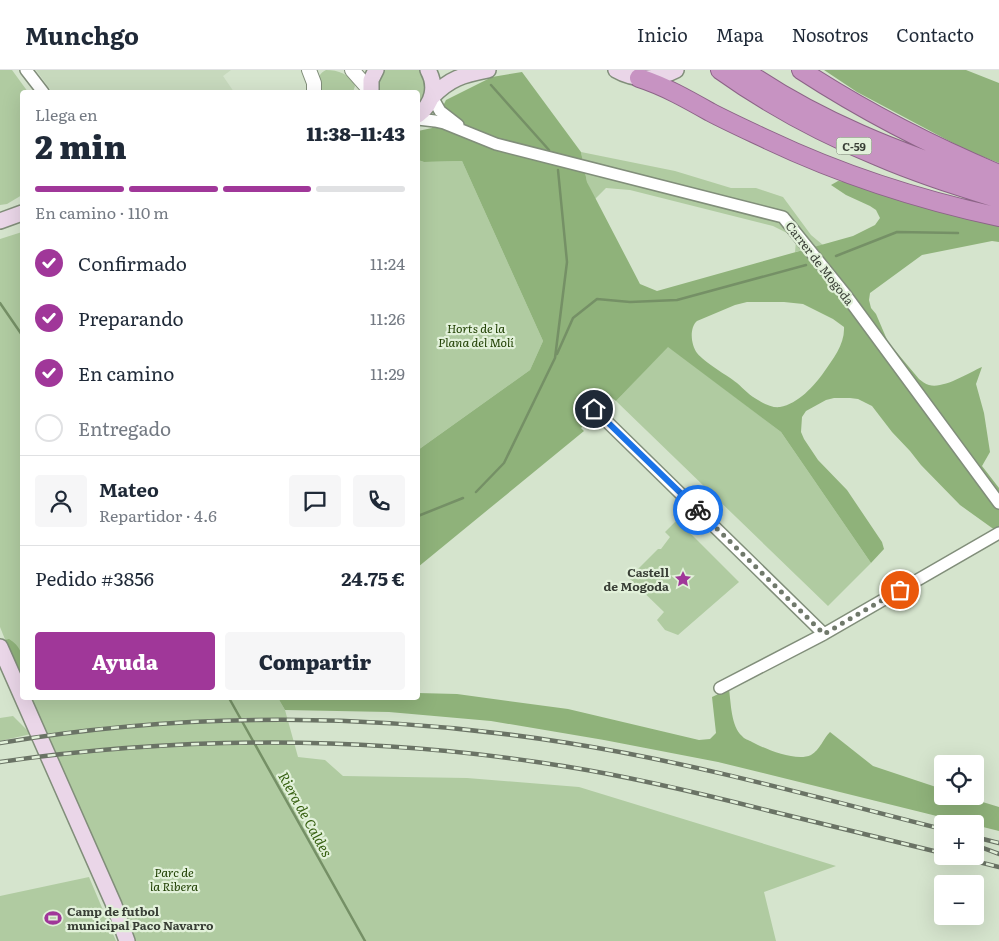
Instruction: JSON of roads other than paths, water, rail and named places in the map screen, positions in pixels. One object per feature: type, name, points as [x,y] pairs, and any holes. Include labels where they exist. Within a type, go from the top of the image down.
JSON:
[{"type":"highway","name":"C-59","points":[[720,70],[788,114],[847,144],[909,169],[999,199]]},
{"type":"highway","name":"C-59","points":[[744,70],[801,105],[860,135],[919,158],[999,185]]},
{"type":"highway","points":[[801,70],[888,122],[999,174]]},
{"type":"highway","points":[[639,78],[658,84],[749,131],[834,168],[923,198],[999,217]]},
{"type":"main road","points":[[428,70],[432,80],[432,97]]},
{"type":"main road","points":[[420,113],[445,84],[488,70]]},
{"type":"main road","points":[[616,70],[639,78],[654,78],[676,70]]},
{"type":"main road","points":[[0,220],[19,214]]},
{"type":"main road","points":[[0,647],[20,692]]},
{"type":"main road","points":[[23,700],[114,905],[127,941]]},
{"type":"street","points":[[26,70],[41,90]]},
{"type":"street","points":[[309,70],[314,83],[314,90]]},
{"type":"street","points":[[352,70],[369,84]]},
{"type":"street","name":"Carrer de Mogoda","points":[[432,97],[440,111],[466,131]]},
{"type":"street","name":"Carrer de Mogoda","points":[[420,119],[435,120],[496,144],[784,217],[845,294],[999,503]]},
{"type":"street","points":[[594,409],[824,634]]},
{"type":"street","points":[[720,688],[824,634],[999,533]]},
{"type":"waterway","points":[[491,85],[549,150]]},
{"type":"waterway","points":[[476,492],[504,463],[555,358],[567,262],[558,170]]},
{"type":"waterway","points":[[836,256],[897,232],[958,233]]},
{"type":"waterway","points":[[557,354],[573,318],[597,299],[630,302],[677,300],[806,265]]},
{"type":"waterway","name":"Riera de Caldes","points":[[0,303],[20,332]]},
{"type":"waterway","points":[[420,515],[463,498]]},
{"type":"waterway","name":"Riera de Caldes","points":[[230,700],[365,941]]},
{"type":"railway","points":[[0,743],[141,725],[213,721],[355,721],[427,726],[498,733],[615,751],[710,771],[934,827]]},
{"type":"railway","points":[[0,762],[142,747],[214,744],[285,743],[427,749],[498,757],[620,776],[934,851]]},
{"type":"railway","points":[[984,839],[999,843]]},
{"type":"railway","points":[[984,848],[999,854]]},
{"type":"railway","points":[[984,863],[999,867]]},
{"type":"place","name":"Castell de Mogoda","points":[[683,579]]},
{"type":"place","name":"Camp de futbol municipal Paco Navarro","points":[[53,918]]},
{"type":"park label","name":"Horts de la Plana del Molí","points":[[476,335]]},
{"type":"park label","name":"Parc de la Ribera","points":[[174,879]]}]
